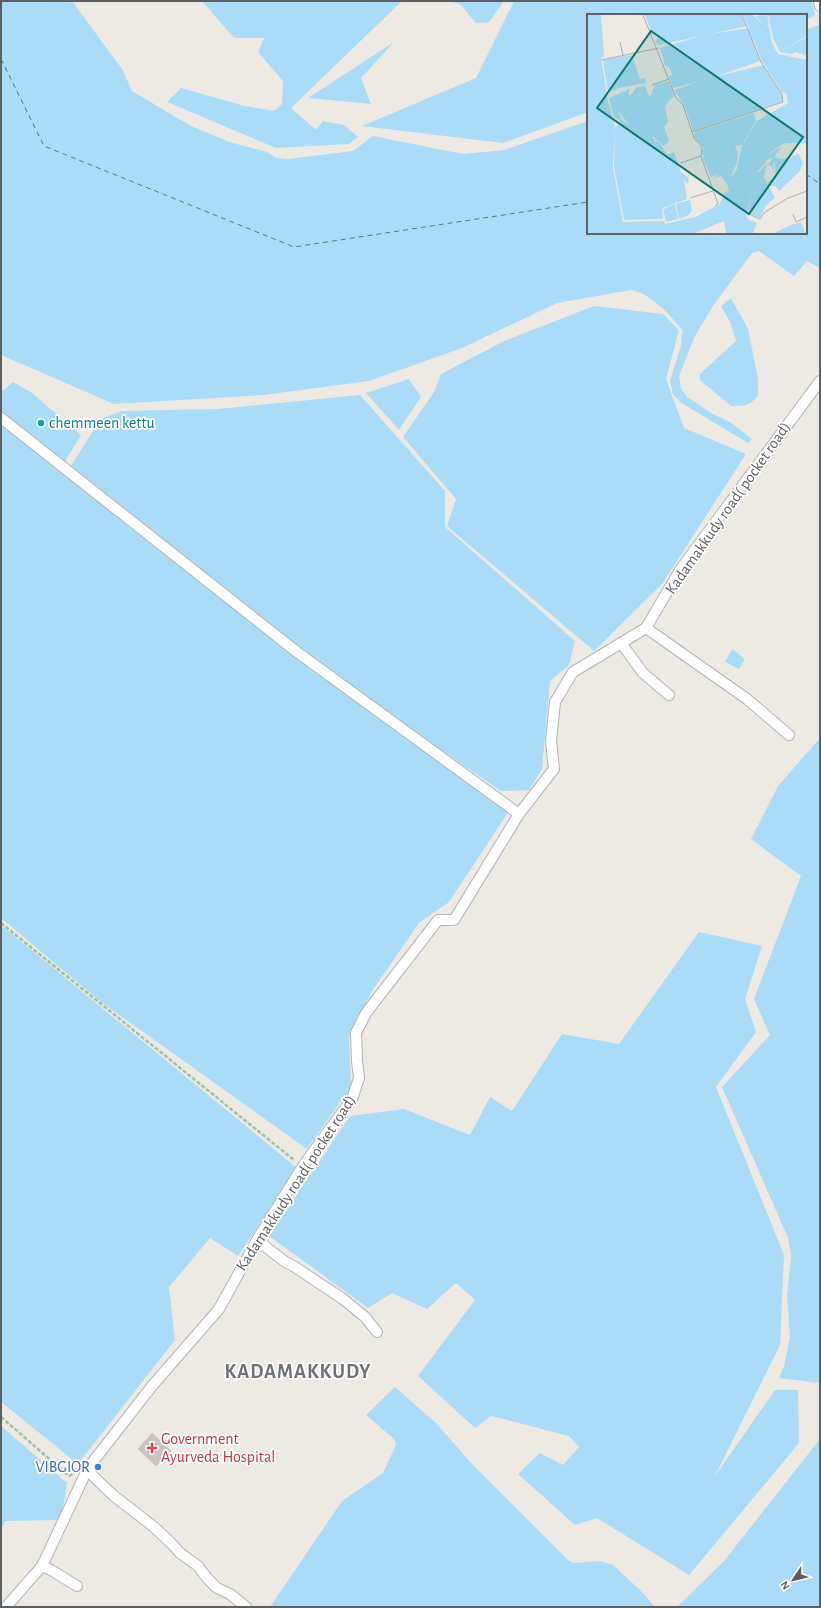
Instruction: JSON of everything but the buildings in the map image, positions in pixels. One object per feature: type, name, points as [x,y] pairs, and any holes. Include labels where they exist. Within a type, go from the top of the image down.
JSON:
[{"type":"street","points":[[819,1],[820,6]]},
{"type":"street","name":"Kadamakkudy road( pocket road)","points":[[6,1607],[42,1566],[88,1468],[152,1386],[219,1309],[257,1240],[303,1166],[352,1099],[359,1078],[356,1033],[366,1013],[438,920],[454,920],[519,814],[554,769],[551,740],[555,702],[573,672],[621,643],[648,624],[680,570],[820,381]]},
{"type":"street","points":[[1,418],[297,652],[519,814]]},
{"type":"street","points":[[648,624],[684,650],[754,696]]},
{"type":"street","points":[[648,624],[747,699],[789,735]]},
{"type":"street","points":[[621,643],[643,673],[669,695]]},
{"type":"street","points":[[257,1240],[284,1261],[343,1299],[365,1317],[377,1332]]},
{"type":"street","points":[[88,1468],[92,1475],[114,1496],[171,1543],[180,1553],[198,1566],[206,1578],[217,1588],[230,1594],[246,1607]]},
{"type":"street","points":[[42,1566],[77,1586]]},
{"type":"path","points":[[1,923],[277,1148],[303,1166]]},
{"type":"path","points":[[1,1417],[69,1476],[88,1468]]},
{"type":"water","points":[[1,1],[72,1],[122,69],[132,91],[191,126],[229,142],[267,152],[276,158],[288,159],[353,151],[373,136],[463,154],[504,150],[587,121],[587,234],[807,234],[807,30],[820,24],[820,268],[807,261],[794,276],[759,251],[752,253],[713,306],[694,338],[679,376],[681,388],[686,396],[711,413],[730,422],[752,439],[748,443],[680,402],[673,394],[670,381],[681,346],[683,333],[682,329],[653,300],[639,292],[631,290],[557,303],[462,348],[369,381],[263,395],[114,404],[1,355]]},
{"type":"water","points":[[202,1],[402,1],[291,108],[316,130],[323,121],[344,125],[358,137],[349,144],[276,148],[167,102],[181,88],[245,106],[274,111],[282,104],[283,81],[258,52],[264,38],[234,38]]},
{"type":"water","points":[[449,1],[504,1],[489,22],[476,23],[460,4]]},
{"type":"water","points":[[514,1],[812,1],[815,15],[807,19],[807,14],[587,14],[587,112],[503,143],[362,126],[476,78]]},
{"type":"water","points":[[394,42],[361,78],[371,104],[308,98]]},
{"type":"water","points":[[731,298],[748,329],[758,378],[758,395],[750,403],[739,406],[731,406],[700,380],[700,374],[736,341],[731,324],[721,306]]},
{"type":"water","points":[[594,306],[663,314],[679,330],[666,379],[684,428],[746,454],[662,584],[594,651],[447,526],[456,499],[403,437],[434,392],[441,374],[504,341]]},
{"type":"water","points":[[409,379],[421,397],[399,430],[366,393]]},
{"type":"water","name":"chemmeen kettu","points":[[13,382],[32,393],[81,435],[64,463],[1,416],[1,392]]},
{"type":"water","points":[[360,395],[445,491],[445,527],[575,641],[569,665],[550,681],[542,769],[529,790],[501,791],[323,669],[70,467],[101,419],[122,411],[217,409]]},
{"type":"water","points":[[1,425],[282,645],[509,811],[449,902],[419,923],[372,991],[349,1037],[351,1087],[307,1149],[101,1002],[1,918]]},
{"type":"water","points":[[732,649],[745,659],[739,669],[725,662]]},
{"type":"water","points":[[820,738],[820,1383],[779,1378],[784,1366],[790,1337],[787,1296],[791,1257],[788,1238],[722,1087],[770,1035],[754,999],[801,876],[751,839],[778,786]]},
{"type":"water","points":[[1,925],[297,1168],[238,1256],[210,1238],[169,1287],[175,1340],[78,1464],[1,1402]]},
{"type":"water","points":[[699,932],[762,946],[745,999],[756,1032],[716,1087],[784,1255],[780,1345],[715,1476],[775,1390],[798,1390],[799,1443],[689,1575],[597,1518],[575,1525],[518,1474],[540,1453],[563,1465],[579,1447],[569,1436],[491,1416],[475,1428],[418,1376],[475,1300],[456,1283],[427,1309],[392,1293],[368,1308],[269,1236],[350,1116],[404,1109],[470,1135],[490,1097],[512,1111],[562,1034],[619,1044]]},
{"type":"water","points":[[395,1387],[437,1424],[471,1463],[568,1560],[573,1563],[600,1561],[613,1565],[640,1590],[655,1607],[270,1607],[342,1501],[383,1473],[396,1445],[394,1439],[366,1415]]},
{"type":"water","points":[[1,1426],[67,1483],[61,1520],[5,1521],[1,1531]]},
{"type":"water","points":[[820,1439],[820,1607],[677,1607],[724,1561]]},
{"type":"ferry route","points":[[1,59],[44,146],[294,247],[587,202]]},
{"type":"ferry route","points":[[807,175],[820,184]]},
{"type":"place","name":"chemmeen kettu","points":[[41,423]]},
{"type":"place","name":"Government Ayurveda Hospital","points":[[152,1448]]},
{"type":"place","name":"VIBGIOR","points":[[98,1467]]},
{"type":"district","name":"KADAMAKKUDY","points":[[298,1372]]}]
